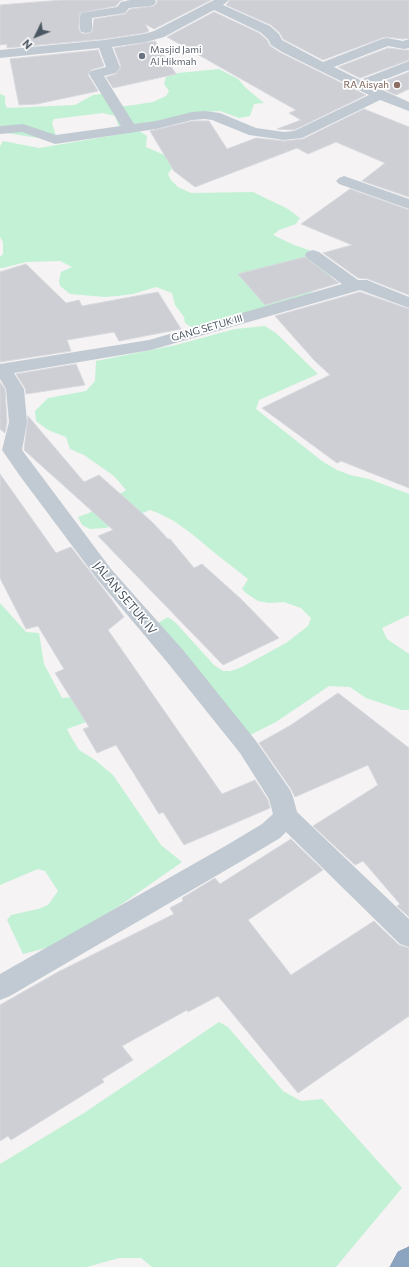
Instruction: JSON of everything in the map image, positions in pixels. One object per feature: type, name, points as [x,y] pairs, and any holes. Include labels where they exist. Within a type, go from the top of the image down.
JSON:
[{"type":"highway","points":[[406,1267],[409,1263]]},
{"type":"street","points":[[86,29],[86,16],[88,15],[121,10],[125,5],[150,1],[162,20]]},
{"type":"street","points":[[0,54],[104,44],[146,38],[162,20],[218,2],[265,30],[281,46],[324,66],[359,85],[409,107]]},
{"type":"street","points":[[324,66],[387,42],[404,45],[409,43]]},
{"type":"street","points":[[104,44],[113,67],[111,70],[96,74],[130,129]]},
{"type":"street","points":[[359,85],[409,65]]},
{"type":"street","points":[[0,130],[23,128],[55,140],[156,125],[192,116],[206,115],[215,116],[254,132],[284,136],[297,135],[380,95]]},
{"type":"street","points":[[344,181],[409,204]]},
{"type":"street","points":[[312,255],[354,285]]},
{"type":"street","name":"GANG SETUK III","points":[[0,370],[151,345],[354,285],[368,285],[409,303]]},
{"type":"street","name":"JALAN SETUK IV","points":[[0,370],[10,379],[15,389],[18,422],[6,452],[27,472],[104,574],[175,656],[248,747],[281,797],[286,817]]},
{"type":"street","points":[[0,988],[236,852],[270,831],[286,817],[409,936]]},
{"type":"green space","points":[[219,69],[238,79],[264,103],[254,104],[250,116],[239,118],[220,111],[189,113],[164,120],[119,127],[115,116],[103,113],[54,119],[52,123],[56,136],[45,139],[0,132],[0,94],[5,96],[7,108],[75,105],[93,95],[101,94],[109,98],[118,106],[127,106],[153,102],[166,96],[169,91],[164,84],[166,77],[178,73]]},
{"type":"green space","points":[[139,131],[147,136],[146,147],[167,156],[176,163],[168,174],[171,180],[178,187],[191,193],[253,192],[288,209],[300,218],[296,224],[279,230],[273,235],[294,245],[315,252],[332,275],[322,285],[308,295],[193,328],[185,323],[184,317],[175,305],[172,293],[156,287],[133,294],[105,297],[70,294],[60,286],[59,281],[61,272],[72,267],[60,261],[26,262],[0,268],[0,257],[3,254],[3,242],[0,237],[0,146],[3,141],[39,148]]},
{"type":"green space","points":[[265,326],[276,333],[318,374],[259,400],[256,409],[322,461],[337,470],[350,475],[369,479],[409,494],[409,615],[382,628],[387,639],[409,654],[409,710],[402,710],[366,698],[350,687],[329,686],[276,722],[248,736],[158,623],[168,617],[176,623],[214,665],[223,671],[231,671],[242,667],[286,643],[308,626],[311,618],[301,608],[284,602],[269,603],[258,601],[246,593],[242,589],[248,579],[192,534],[174,521],[158,513],[150,510],[106,528],[90,529],[82,525],[78,517],[89,513],[126,490],[114,476],[84,455],[70,449],[66,437],[48,430],[36,421],[35,411],[48,398],[86,391],[95,381],[96,361],[176,345],[235,329]]},
{"type":"green space","points":[[0,603],[26,632],[39,633],[44,664],[62,698],[74,697],[97,718],[67,729],[79,750],[95,760],[113,775],[161,845],[182,862],[119,906],[81,930],[46,948],[23,954],[7,920],[11,915],[38,909],[48,905],[58,891],[45,871],[38,869],[0,885]]},
{"type":"green space","points":[[219,1022],[228,1027],[283,1091],[301,1101],[322,1099],[402,1188],[336,1267],[152,1267],[141,1258],[119,1258],[87,1267],[0,1267],[0,1164],[84,1113]]},
{"type":"building","points":[[62,0],[123,0],[116,6],[80,13],[79,29],[81,33],[86,34],[92,32],[94,19],[125,14],[130,9],[154,6],[157,3],[157,0],[211,0],[154,29],[145,24],[149,31],[144,33],[104,39],[7,48],[7,44],[0,45],[0,5]]},
{"type":"building","points":[[230,0],[409,0],[409,38],[382,38],[323,60],[283,39],[280,33],[271,25],[226,5]]},
{"type":"building","points":[[214,12],[259,33],[267,40],[270,46],[281,53],[366,95],[294,130],[277,129],[301,120],[289,113],[296,110],[167,37]]},
{"type":"building","points":[[155,41],[176,74],[113,88],[106,77],[116,74],[121,66],[114,48]]},
{"type":"building","points":[[388,48],[409,50],[409,60],[360,78],[338,67]]},
{"type":"building","points":[[98,50],[104,66],[91,70],[88,75],[98,91],[37,104],[19,105],[10,59]]},
{"type":"building","name":"RA Aisyah","points":[[409,72],[409,89],[396,95],[375,85]]},
{"type":"building","points":[[364,109],[409,127],[409,197],[362,181],[385,163],[336,142],[308,154],[297,148],[195,187],[174,171],[150,131],[192,121],[209,121],[227,149],[256,138],[284,141],[303,139]]},
{"type":"building","points":[[350,189],[409,210],[409,295],[368,279],[358,278],[323,253],[352,245],[301,224]]},
{"type":"building","points":[[305,257],[339,283],[265,305],[238,274]]},
{"type":"building","points":[[26,264],[66,303],[79,300],[82,306],[158,292],[181,329],[119,341],[114,332],[67,340],[71,351],[0,362],[0,272]]},
{"type":"building","points":[[360,292],[409,309],[409,488],[341,461],[337,463],[262,408],[330,375],[314,360],[275,316]]},
{"type":"building","points":[[76,364],[85,385],[26,394],[25,388],[16,374]]},
{"type":"building","points":[[0,382],[5,389],[7,422],[5,433],[0,429]]},
{"type":"building","points":[[28,416],[84,482],[99,475],[152,522],[168,539],[170,539],[194,568],[202,564],[241,599],[279,638],[223,665],[98,536],[113,530],[24,450]]},
{"type":"building","points":[[0,474],[56,553],[71,547],[124,617],[108,630],[222,794],[255,780],[268,800],[270,808],[184,845],[163,812],[159,814],[116,745],[97,753],[83,729],[89,727],[55,673],[64,669],[38,626],[26,629],[0,578]]},
{"type":"building","points":[[338,693],[409,748],[409,917],[397,906],[400,904],[363,861],[355,865],[313,826],[378,785],[368,765],[295,797],[259,743],[291,725]]},
{"type":"building","points":[[291,839],[323,870],[248,920],[291,975],[374,921],[399,945],[409,948],[409,1016],[298,1093],[218,996],[188,1012],[187,1010],[122,1046],[133,1060],[102,1079],[104,1082],[11,1140],[8,1136],[0,1141],[0,1005],[58,972],[174,914],[170,908],[183,901],[182,898],[215,878],[220,884]]},
{"type":"place","name":"Masjid Jami Al Hikmah","points":[[142,56]]},
{"type":"place","name":"RA Aisyah","points":[[397,85]]}]
